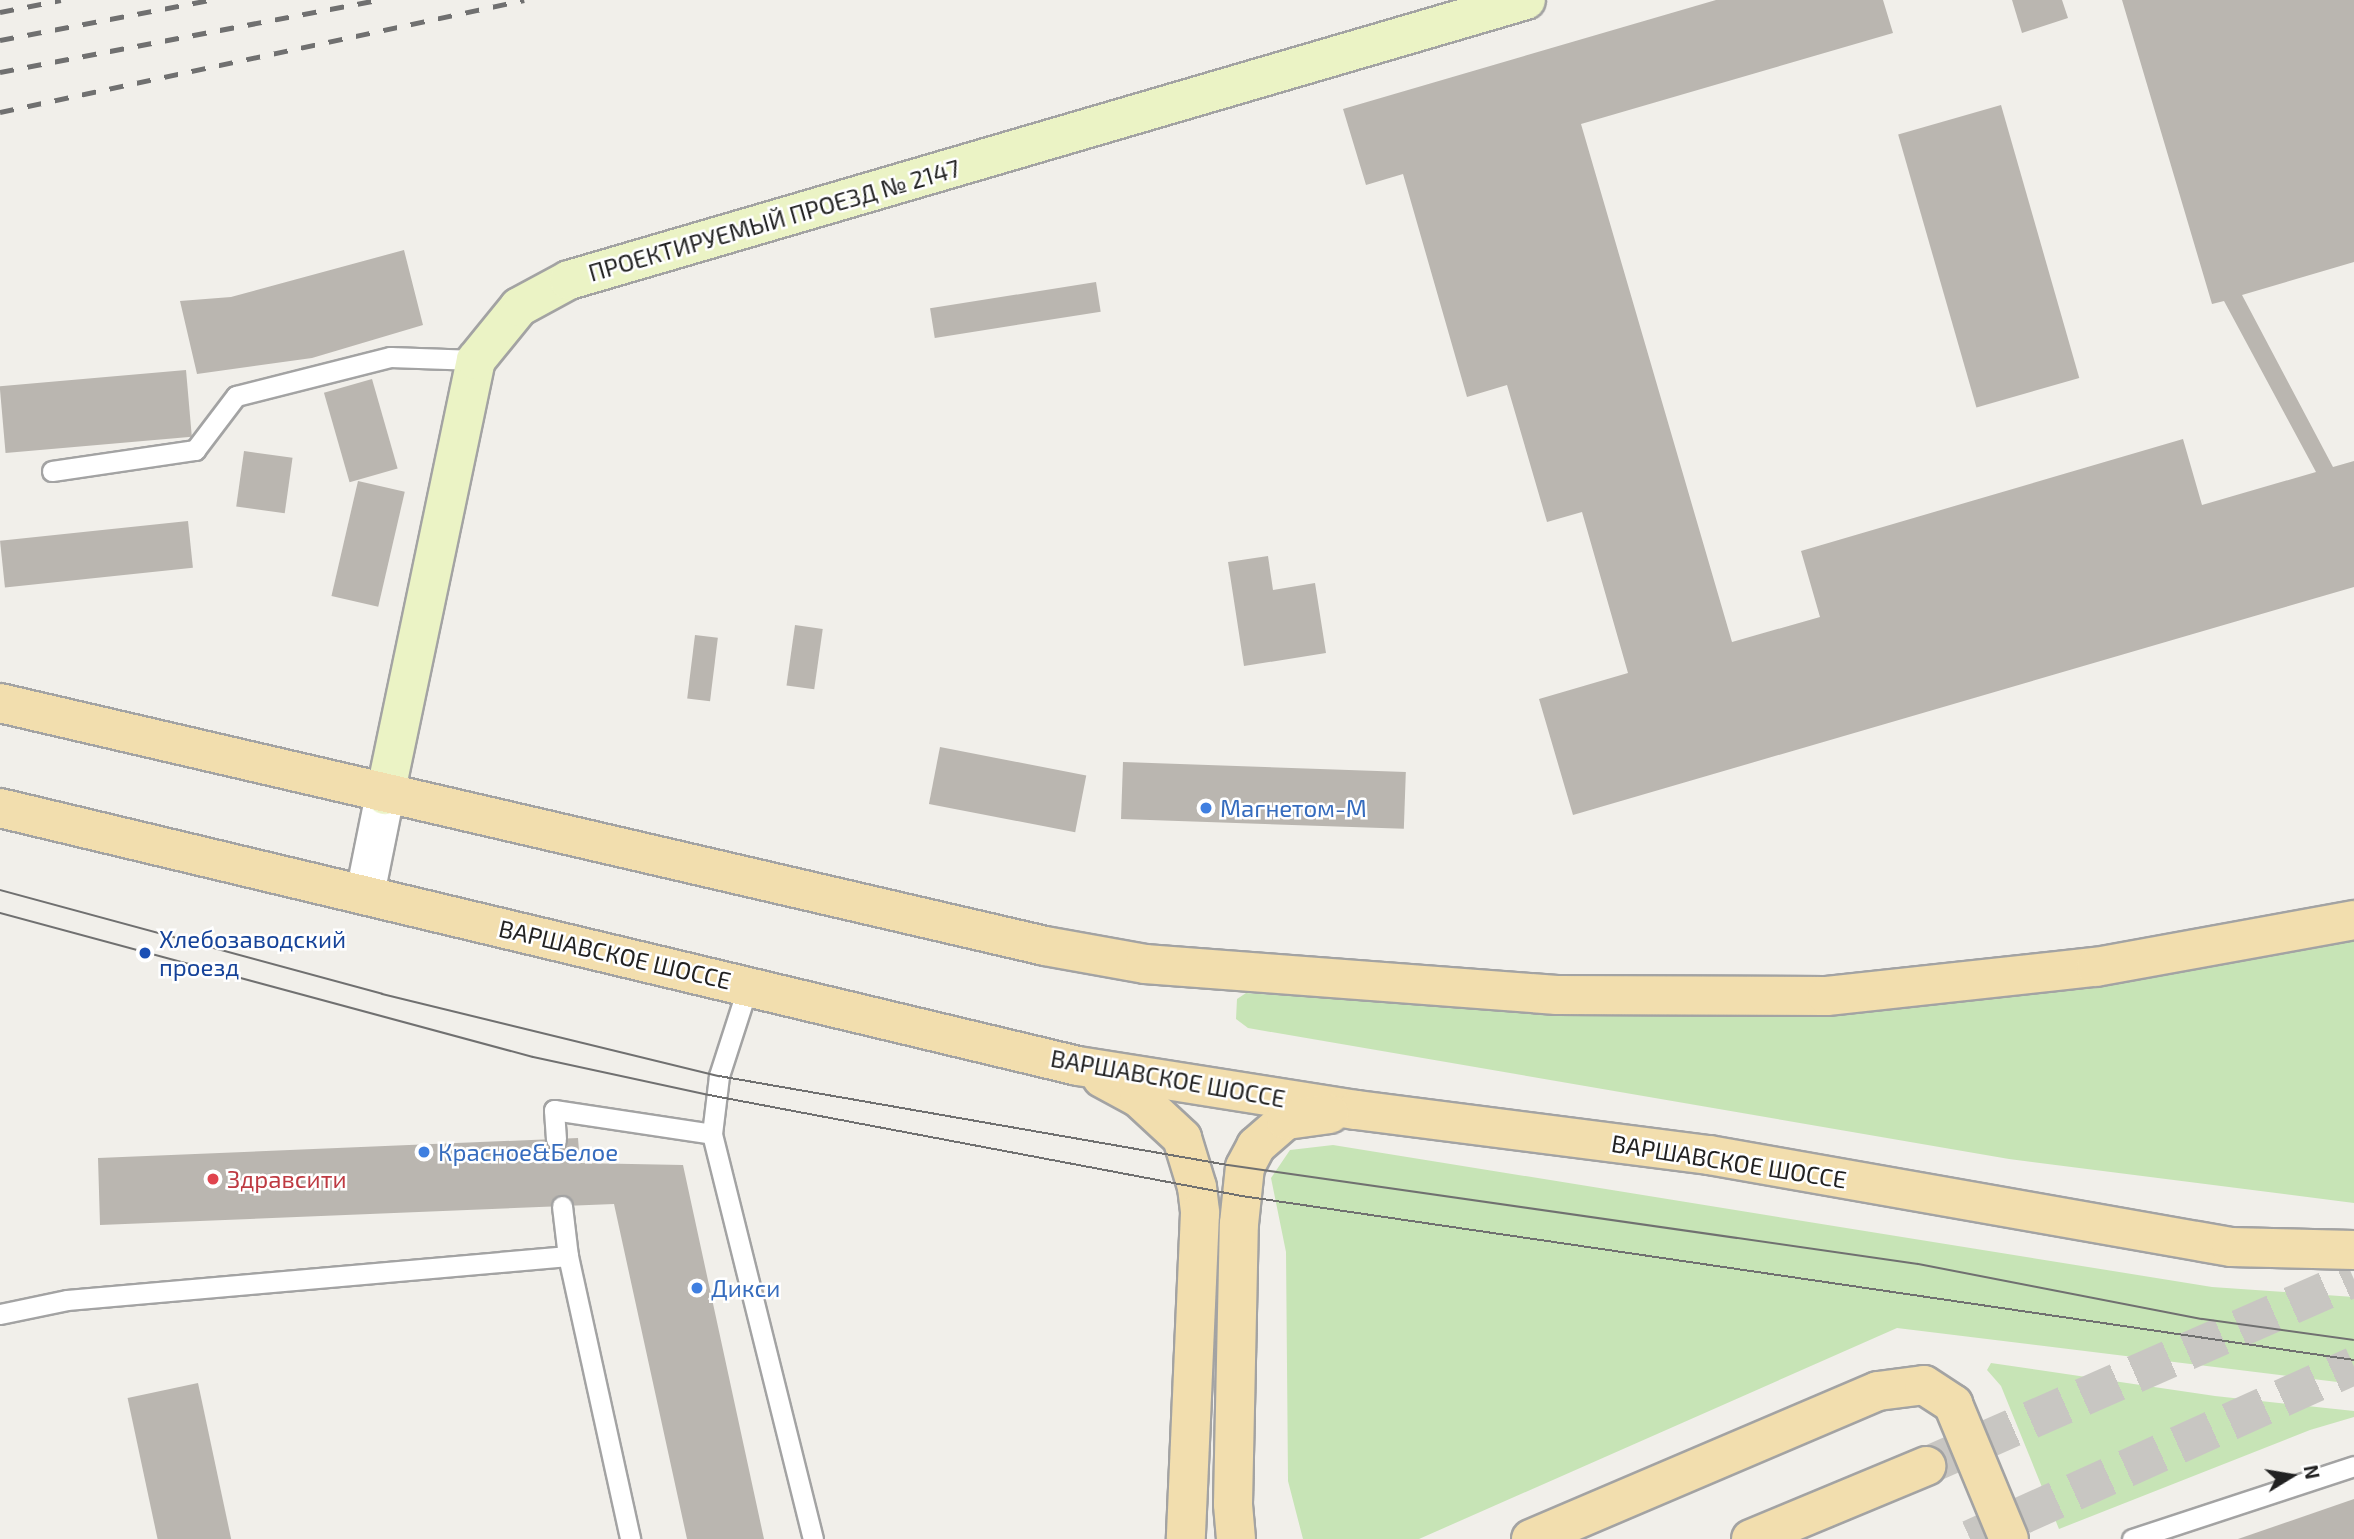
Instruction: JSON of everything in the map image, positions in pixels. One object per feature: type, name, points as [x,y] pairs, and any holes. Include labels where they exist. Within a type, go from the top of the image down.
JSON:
[{"type":"main road","points":[[0,703],[385,795],[1045,946],[1145,964],[1557,995],[1827,996],[2096,967],[2354,920]]},
{"type":"main road","name":"ВАРШАВСКОЕ ШОССЕ","points":[[0,808],[1078,1066],[1357,1110],[1709,1155],[2231,1247],[2354,1250]]},
{"type":"main road","points":[[1078,1066],[1139,1098],[1182,1138],[1196,1187],[1200,1213],[1186,1539]]},
{"type":"main road","points":[[1236,1539],[1233,1491],[1245,1167],[1256,1146],[1286,1120],[1357,1110]]},
{"type":"main road","points":[[1531,1539],[1878,1391],[1924,1385],[1953,1404],[2009,1539]]},
{"type":"main road","points":[[1751,1539],[1926,1466]]},
{"type":"street","name":"ПРОЕКТИРУЕМЫЙ ПРОЕЗД № 2147","points":[[385,795],[476,360],[519,307],[569,280],[1526,0]]},
{"type":"street","points":[[365,894],[385,795]]},
{"type":"lane","points":[[52,471],[195,450],[236,396],[390,356],[476,360]]},
{"type":"lane","points":[[748,986],[719,1076],[712,1133],[813,1539]]},
{"type":"lane","points":[[556,1139],[554,1110],[712,1133]]},
{"type":"lane","points":[[562,1206],[568,1256],[630,1539]]},
{"type":"lane","points":[[0,1314],[67,1300],[568,1256]]},
{"type":"lane","points":[[2132,1539],[2354,1466]]},
{"type":"green space","points":[[2354,940],[2354,1203],[2009,1159],[1248,1028],[1236,1019],[1237,999],[1246,993],[1591,1015],[1744,1011],[2183,969]]},
{"type":"green space","points":[[1333,1145],[2212,1287],[2354,1297],[2354,1384],[1897,1328],[1419,1539],[1303,1539],[1288,1481],[1286,1252],[1271,1178],[1290,1150]]},
{"type":"green space","points":[[1991,1363],[2215,1396],[2354,1411],[2354,1417],[2310,1430],[2059,1529],[2001,1386],[1987,1370]]},
{"type":"building","points":[[1716,0],[1883,0],[1893,33],[1581,124],[1732,642],[1820,617],[1801,551],[2183,439],[2202,505],[2316,472],[2224,301],[2212,304],[2122,0],[2354,0],[2354,262],[2242,295],[2333,467],[2354,461],[2354,587],[1573,815],[1539,699],[1628,673],[1582,512],[1547,522],[1507,385],[1467,397],[1403,174],[1366,185],[1343,109]]},
{"type":"building","points":[[2012,0],[2062,0],[2068,18],[2022,33]]},
{"type":"building","points":[[2001,105],[2079,378],[1976,407],[1898,134]]},
{"type":"building","points":[[404,250],[423,325],[312,358],[197,374],[180,301],[231,297]]},
{"type":"building","points":[[1096,282],[1101,312],[935,338],[930,308]]},
{"type":"building","points":[[186,370],[192,437],[6,453],[0,386]]},
{"type":"building","points":[[372,379],[398,468],[350,482],[324,393]]},
{"type":"building","points":[[244,451],[293,458],[285,513],[236,506]]},
{"type":"building","points":[[358,481],[405,492],[378,607],[331,596]]},
{"type":"building","points":[[188,521],[193,568],[5,587],[0,541]]},
{"type":"building","points":[[1268,556],[1273,590],[1315,583],[1326,653],[1244,666],[1228,562]]},
{"type":"building","points":[[795,625],[823,629],[814,689],[787,685]]},
{"type":"building","points":[[695,635],[718,638],[710,701],[687,699]]},
{"type":"building","points":[[940,747],[1086,775],[1075,832],[929,804]]},
{"type":"building","points":[[1123,762],[1406,772],[1404,829],[1121,819]]},
{"type":"building","points":[[578,1138],[580,1163],[683,1165],[764,1539],[687,1539],[614,1204],[100,1225],[98,1158]]},
{"type":"building","points":[[198,1383],[231,1539],[158,1539],[128,1398]]},
{"type":"building","points":[[2354,1499],[2354,1539],[2238,1539]]},
{"type":"tunnel","points":[[1926,1466],[2354,1278]]},
{"type":"tunnel","points":[[1970,1539],[2354,1366]]},
{"type":"tram line","points":[[0,890],[382,994],[719,1076],[1228,1165],[1918,1264],[2202,1319],[2354,1340]]},
{"type":"tram line","points":[[0,913],[533,1057],[709,1095],[1242,1196],[2354,1360]]},
{"type":"railway","points":[[0,12],[61,0]]},
{"type":"railway","points":[[0,40],[209,0]]},
{"type":"railway","points":[[0,72],[376,0]]},
{"type":"railway","points":[[0,112],[524,0]]},
{"type":"place","name":"Магнетом-М","points":[[1206,808]]},
{"type":"place","name":"Хлебозаводский проезд","points":[[145,953]]},
{"type":"place","name":"Красное&Белое","points":[[424,1152]]},
{"type":"place","name":"Здравсити","points":[[213,1179]]},
{"type":"place","name":"Дикси","points":[[697,1288]]}]
